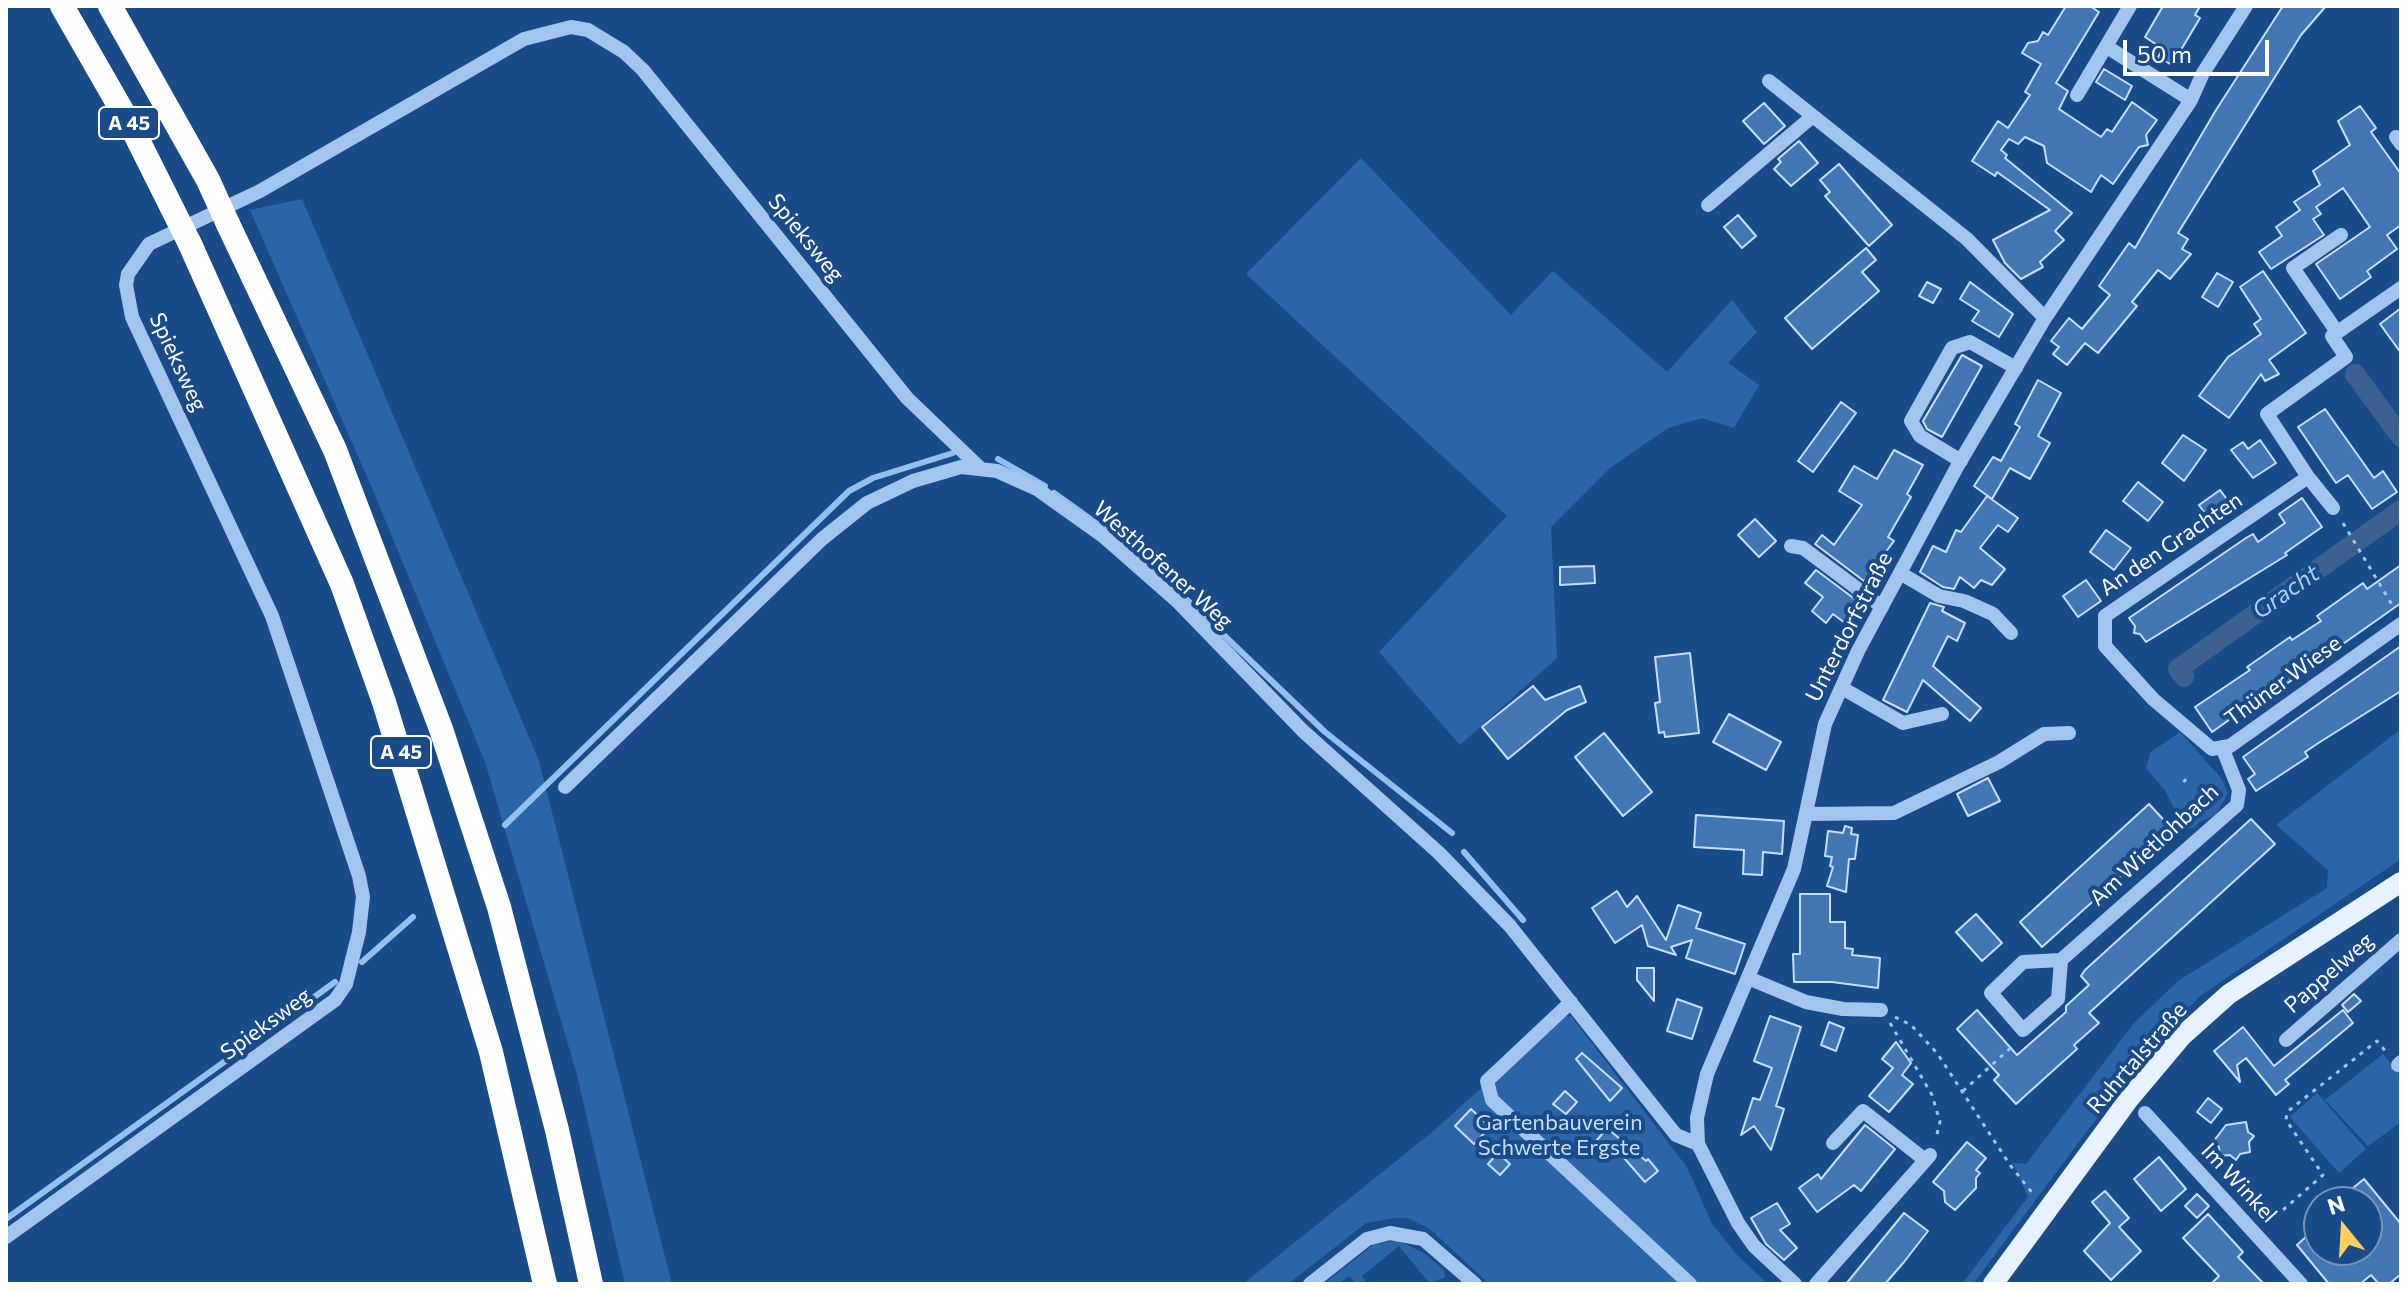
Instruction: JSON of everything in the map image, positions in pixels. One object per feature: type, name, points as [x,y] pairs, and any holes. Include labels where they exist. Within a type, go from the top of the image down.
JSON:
[{"type":"highway","name":"A 45","points":[[62,6],[132,128],[190,244],[342,584],[384,702],[491,1052],[545,1284]]},
{"type":"highway","name":"A 45","points":[[110,6],[208,180],[335,450],[420,672],[499,907],[557,1130],[591,1284]]},
{"type":"highway","points":[[557,1130],[606,1284]]},
{"type":"main road","name":"Ruhrtalstraße","points":[[1993,1284],[2047,1208],[2182,1036],[2229,994],[2401,882]]},
{"type":"street","points":[[2077,95],[2130,6]]},
{"type":"street","name":"Unterdorfstraße","points":[[1795,1284],[1754,1246],[1738,1223],[1698,1144],[1697,1118],[1707,1074],[1794,869],[1825,724],[1882,607],[1961,461],[2045,318],[2191,100],[2203,73],[2246,6]]},
{"type":"street","name":"Spieksweg","points":[[6,1237],[335,1000],[346,984],[359,932],[363,897],[359,876],[272,616],[132,317],[126,285],[128,274],[149,244],[260,191],[524,39],[571,27],[588,30],[624,52],[643,70],[907,398],[979,467]]},
{"type":"street","points":[[2107,47],[2191,100]]},
{"type":"street","points":[[1769,81],[1967,239],[2045,318]]},
{"type":"street","points":[[1708,205],[1813,116]]},
{"type":"street","points":[[2337,332],[2293,268],[2341,235]]},
{"type":"street","points":[[2333,508],[2308,477],[2267,414],[2346,357],[2332,336],[2401,288]]},
{"type":"street","points":[[1961,461],[1920,436],[1911,421],[1952,348],[1970,342],[2016,368]]},
{"type":"street","name":"Westhofener Weg","points":[[565,787],[822,539],[867,503],[913,481],[961,467],[979,467],[1037,489],[1103,536],[1177,601],[1303,731],[1449,864],[1510,926],[1676,1135],[1698,1144]]},
{"type":"street","name":"An den Grachten","points":[[2153,699],[2105,646],[2105,616],[2308,477]]},
{"type":"street","points":[[1791,546],[1803,548],[1882,607]]},
{"type":"street","points":[[1900,573],[1939,596],[1964,601],[1993,614],[2011,633]]},
{"type":"street","name":"Thüner Wiese","points":[[2153,699],[2204,745],[2212,749],[2230,746],[2401,624]]},
{"type":"street","points":[[1842,688],[1903,723],[1942,714]]},
{"type":"street","points":[[1806,814],[1894,813],[1999,762],[2044,734],[2069,733]]},
{"type":"street","name":"Am Wietlohbach","points":[[2061,960],[2237,805],[2239,790],[2222,747]]},
{"type":"street","name":"Pappelweg","points":[[2286,1040],[2401,940]]},
{"type":"street","points":[[2061,960],[2058,999],[2023,1030],[1991,993],[2023,962],[2061,960]]},
{"type":"street","points":[[1748,978],[1806,1002],[1843,1009],[1881,1010]]},
{"type":"street","points":[[1571,1002],[1487,1081],[1492,1100],[1690,1284]]},
{"type":"street","points":[[1816,1284],[1927,1158],[1863,1111],[1833,1143]]},
{"type":"street","name":"Im Winkel","points":[[2145,1113],[2301,1284]]},
{"type":"street","points":[[1310,1284],[1367,1239],[1390,1233],[1423,1239],[1475,1284]]},
{"type":"path","points":[[2349,532],[2368,559],[2364,562],[2401,617]]},
{"type":"path","points":[[2186,779],[2183,781],[2187,786]]},
{"type":"path","points":[[1881,1010],[1911,1025],[1937,1053],[2010,1165],[2047,1208]]},
{"type":"path","points":[[1881,1010],[1918,1067],[1932,1095],[1940,1122],[1927,1158]]},
{"type":"path","points":[[1963,1091],[2013,1046],[2023,1030]]},
{"type":"path","points":[[2256,1234],[2323,1175],[2286,1120],[2287,1112],[2377,1041],[2400,1063]]},
{"type":"green space","points":[[1361,158],[1511,315],[1553,271],[1667,372],[1732,300],[1757,332],[1728,363],[1759,385],[1734,428],[1702,418],[1668,428],[1610,468],[1551,527],[1557,658],[1460,745],[1379,652],[1507,516],[1246,274]]},
{"type":"green space","points":[[302,199],[539,761],[672,1284],[625,1284],[577,1075],[485,762],[372,488],[250,210]]},
{"type":"green space","points":[[2401,729],[2401,859],[2200,996],[2144,1055],[1973,1284],[1962,1284],[2028,1197],[2013,1163],[2026,1164],[2134,1023],[2178,981],[2327,888],[2328,870],[2276,825]]},
{"type":"green space","points":[[2180,732],[2222,779],[2228,794],[2215,815],[2199,822],[2196,827],[2184,829],[2165,790],[2146,768],[2151,752]]},
{"type":"green space","name":"Gartenbauverein Schwerte Ergste","points":[[1571,1016],[1687,1167],[1712,1224],[1739,1257],[1768,1284],[1489,1284],[1430,1229],[1407,1218],[1395,1218],[1366,1223],[1288,1284],[1243,1284],[1431,1133],[1561,1017]]},
{"type":"green space","points":[[2383,1054],[2401,1076],[2401,1122],[2368,1146],[2325,1100]]},
{"type":"green space","points":[[2317,1093],[2366,1149],[2339,1173],[2290,1117]]},
{"type":"green space","points":[[1397,1240],[1424,1253],[1444,1270],[1445,1277],[1430,1284],[1399,1246],[1362,1276],[1367,1284],[1356,1284],[1349,1276],[1339,1284],[1324,1284],[1373,1245]]},
{"type":"building","points":[[2066,6],[2090,6],[2099,12],[2056,83],[2068,91],[2059,109],[2101,137],[2107,129],[2112,132],[2132,102],[2157,120],[2146,135],[2148,145],[2139,147],[2113,184],[2101,175],[2091,192],[2047,163],[2044,146],[2025,137],[2018,144],[2009,139],[2001,150],[2007,155],[2005,158],[2072,213],[2055,231],[2064,240],[2040,262],[2043,267],[2021,279],[2005,263],[1993,240],[2050,210],[1997,172],[1995,176],[1972,161],[1998,121],[2008,128],[2030,95],[2025,92],[2041,64],[2022,53],[2028,43],[2038,41],[2043,32],[2048,35]]},
{"type":"building","points":[[2163,6],[2200,6],[2195,15],[2200,18],[2172,65],[2158,57],[2163,49],[2145,37]]},
{"type":"building","points":[[2283,6],[2326,6],[2301,35],[2178,233],[2188,239],[2182,249],[2191,254],[2170,279],[2158,270],[2132,302],[2137,306],[2098,353],[2085,343],[2067,365],[2053,354],[2059,347],[2051,341],[2069,318],[2082,329],[2110,295],[2099,286],[2129,243],[2135,248],[2216,110]]},
{"type":"building","points":[[2104,69],[2132,86],[2125,100],[2096,82]]},
{"type":"building","points":[[1764,103],[1785,126],[1764,144],[1743,121]]},
{"type":"building","points":[[2360,106],[2376,128],[2371,132],[2401,174],[2401,225],[2387,235],[2397,249],[2367,271],[2371,277],[2340,299],[2316,264],[2370,227],[2343,188],[2316,207],[2321,214],[2313,219],[2324,235],[2271,269],[2259,252],[2282,236],[2276,227],[2300,210],[2294,202],[2320,185],[2313,171],[2350,145],[2338,121]]},
{"type":"building","points":[[1799,141],[1818,163],[1791,186],[1774,169],[1781,162],[1778,159]]},
{"type":"building","points":[[1839,164],[1892,225],[1869,246],[1825,196],[1830,192],[1820,180]]},
{"type":"building","points":[[1738,215],[1756,236],[1742,248],[1724,227]]},
{"type":"building","points":[[1866,248],[1876,260],[1862,272],[1879,291],[1812,349],[1785,318]]},
{"type":"building","points":[[2263,271],[2306,333],[2269,360],[2279,374],[2265,381],[2261,374],[2229,418],[2199,396],[2228,357],[2261,334],[2254,324],[2261,319],[2240,287]]},
{"type":"building","points":[[2217,273],[2233,282],[2218,307],[2202,297]]},
{"type":"building","points":[[1927,282],[1941,289],[1933,303],[1919,296]]},
{"type":"building","points":[[1970,282],[2013,314],[1999,337],[1972,321],[1979,311],[1960,299]]},
{"type":"building","points":[[2401,308],[2401,353],[2380,324]]},
{"type":"building","points":[[1962,355],[1982,366],[1942,437],[1927,429],[1923,421]]},
{"type":"building","points":[[2038,380],[2061,393],[2038,436],[2050,443],[2030,479],[2010,468],[1992,499],[1974,486],[1993,457],[2001,461],[2020,427],[2015,424]]},
{"type":"building","points":[[1841,402],[1856,413],[1813,472],[1798,461]]},
{"type":"building","points":[[2325,409],[2374,478],[2383,471],[2397,492],[2372,509],[2348,475],[2336,483],[2298,427]]},
{"type":"building","points":[[2183,435],[2206,450],[2184,481],[2162,463]]},
{"type":"building","points":[[2260,440],[2276,463],[2253,478],[2231,450],[2243,442],[2248,449]]},
{"type":"building","points":[[1894,450],[1923,465],[1907,494],[1911,497],[1888,537],[1894,541],[1864,581],[1815,544],[1822,535],[1834,545],[1862,505],[1839,491],[1854,466],[1877,479]]},
{"type":"building","points":[[2138,482],[2163,502],[2148,521],[2123,501]]},
{"type":"building","points":[[2220,490],[2235,510],[2213,525],[2199,505]]},
{"type":"building","points":[[1987,496],[2018,518],[2008,532],[1998,525],[1980,548],[2005,569],[1992,585],[1981,580],[1974,588],[1960,577],[1954,589],[1943,587],[1920,572],[1933,546],[1946,552],[1956,530],[1961,532]]},
{"type":"building","points":[[2302,498],[2322,527],[2285,553],[2287,555],[2146,642],[2140,634],[2134,633],[2135,626],[2129,618],[2246,538],[2253,534],[2258,542],[2285,523],[2279,514]]},
{"type":"building","points":[[1755,519],[1776,541],[1759,557],[1738,535]]},
{"type":"building","points":[[2106,530],[2131,548],[2114,570],[2090,552]]},
{"type":"building","points":[[2401,565],[2401,603],[2248,711],[2246,708],[2212,732],[2195,707],[2250,670],[2247,667],[2290,637],[2292,640],[2321,621],[2317,616],[2363,583],[2367,589]]},
{"type":"building","points":[[1594,566],[1595,583],[1560,585],[1560,567]]},
{"type":"building","points":[[1816,570],[1860,603],[1845,623],[1833,614],[1826,623],[1812,611],[1823,597],[1805,583]]},
{"type":"building","points":[[2086,580],[2101,601],[2078,617],[2063,596]]},
{"type":"building","points":[[1930,603],[1944,607],[1942,611],[1965,623],[1957,641],[1948,636],[1933,666],[1981,708],[1970,721],[1923,680],[1907,712],[1883,700]]},
{"type":"building","points":[[2401,646],[2401,691],[2305,752],[2308,757],[2256,791],[2248,779],[2255,774],[2243,757]]},
{"type":"building","points":[[1690,653],[1699,733],[1665,737],[1664,732],[1659,733],[1655,703],[1660,702],[1655,657]]},
{"type":"building","points":[[1533,686],[1545,700],[1580,686],[1586,702],[1567,710],[1508,759],[1482,727]]},
{"type":"building","points":[[1729,714],[1781,742],[1766,770],[1713,742]]},
{"type":"building","points":[[1604,733],[1652,792],[1623,816],[1575,757]]},
{"type":"building","points":[[1988,778],[2000,801],[1968,816],[1957,794]]},
{"type":"building","points":[[2149,804],[2172,829],[2042,947],[2020,922]]},
{"type":"building","points":[[1696,815],[1784,821],[1782,854],[1763,852],[1762,875],[1743,874],[1744,850],[1694,847]]},
{"type":"building","points":[[2251,819],[2275,844],[2089,1013],[2099,1023],[2074,1045],[2077,1049],[2016,1104],[1994,1080],[1999,1075],[1957,1029],[1977,1010],[2017,1055],[2066,1012],[2066,1006],[2089,985],[2081,976],[2085,970]]},
{"type":"building","points":[[1845,826],[1852,828],[1851,834],[1858,835],[1855,859],[1849,859],[1846,892],[1827,886],[1833,867],[1830,866],[1832,857],[1825,856],[1828,831],[1843,833]]},
{"type":"building","points":[[1617,891],[1627,907],[1637,896],[1666,940],[1678,905],[1701,913],[1696,928],[1745,944],[1735,974],[1686,958],[1692,940],[1671,947],[1676,955],[1648,946],[1642,925],[1615,943],[1592,908]]},
{"type":"building","points":[[1800,894],[1830,894],[1830,922],[1845,922],[1845,948],[1853,949],[1852,955],[1880,958],[1878,988],[1832,982],[1794,982],[1793,954],[1800,954]]},
{"type":"building","points":[[1976,914],[2002,943],[1982,961],[1956,932]]},
{"type":"building","points":[[1637,968],[1654,968],[1654,1001],[1637,980]]},
{"type":"building","points":[[2354,994],[2361,1001],[2348,1012],[2342,1005]]},
{"type":"building","points":[[1677,999],[1702,1008],[1692,1039],[1667,1031]]},
{"type":"building","points":[[2343,1010],[2353,1023],[2285,1080],[2289,1084],[2276,1095],[2246,1058],[2237,1065],[2240,1082],[2214,1051],[2243,1027],[2274,1066]]},
{"type":"building","points":[[1770,1016],[1801,1027],[1776,1106],[1784,1109],[1771,1150],[1754,1126],[1741,1135],[1753,1098],[1760,1100],[1772,1068],[1754,1061]]},
{"type":"building","points":[[1829,1022],[1844,1028],[1836,1051],[1821,1045]]},
{"type":"building","points":[[1896,1042],[1911,1063],[1902,1075],[1913,1084],[1889,1112],[1869,1096],[1893,1068],[1882,1059]]},
{"type":"building","points":[[1582,1053],[1622,1088],[1610,1101],[1576,1059]]},
{"type":"building","points":[[1565,1091],[1577,1102],[1566,1114],[1553,1104]]},
{"type":"building","points":[[2208,1098],[2222,1109],[2211,1123],[2197,1112]]},
{"type":"building","points":[[1471,1109],[1490,1127],[1474,1144],[1455,1126]]},
{"type":"building","points":[[2246,1122],[2248,1132],[2254,1136],[2249,1142],[2250,1152],[2240,1154],[2236,1160],[2230,1155],[2220,1156],[2219,1147],[2213,1142],[2226,1125]]},
{"type":"building","points":[[1865,1125],[1895,1149],[1861,1191],[1854,1185],[1817,1212],[1799,1188],[1818,1174],[1821,1179]]},
{"type":"building","points":[[1607,1128],[1646,1161],[1648,1159],[1658,1171],[1645,1182],[1618,1151],[1614,1155],[1597,1140]]},
{"type":"building","points":[[1967,1142],[1986,1158],[1976,1170],[1980,1173],[1976,1178],[1976,1188],[1955,1210],[1945,1202],[1944,1191],[1933,1182]]},
{"type":"building","points":[[1498,1153],[1510,1164],[1500,1175],[1488,1164]]},
{"type":"building","points":[[2159,1157],[2186,1189],[2161,1211],[2134,1179]]},
{"type":"building","points":[[2364,1179],[2370,1186],[2355,1186]]},
{"type":"building","points":[[2105,1191],[2129,1218],[2119,1227],[2141,1251],[2111,1280],[2084,1251],[2110,1223],[2092,1202]]},
{"type":"building","points":[[2197,1194],[2209,1206],[2197,1218],[2185,1206]]},
{"type":"building","points":[[2383,1202],[2401,1224],[2401,1274],[2389,1284],[2379,1284],[2371,1275],[2360,1284],[2329,1284],[2314,1266],[2383,1266]]},
{"type":"building","points":[[1777,1203],[1790,1224],[1780,1230],[1797,1248],[1784,1260],[1766,1244],[1751,1218]]},
{"type":"building","points":[[1904,1213],[1928,1231],[1904,1262],[1885,1284],[1846,1284]]},
{"type":"building","points":[[2208,1214],[2243,1252],[2238,1257],[2264,1284],[2211,1284],[2219,1276],[2183,1238]]},
{"type":"waterway","name":"Gracht","points":[[2355,374],[2401,437]]},
{"type":"waterway","points":[[505,825],[849,491],[873,478],[953,453]]},
{"type":"waterway","points":[[998,459],[1045,486]]},
{"type":"waterway","points":[[1054,493],[1110,533]]},
{"type":"waterway","name":"Gracht","points":[[2184,677],[2178,669],[2401,510]]},
{"type":"waterway","points":[[1124,545],[1185,598],[1325,732],[1452,833]]},
{"type":"waterway","points":[[1464,852],[1523,920]]},
{"type":"waterway","points":[[362,962],[413,917]]},
{"type":"waterway","points":[[6,1219],[335,982]]}]
